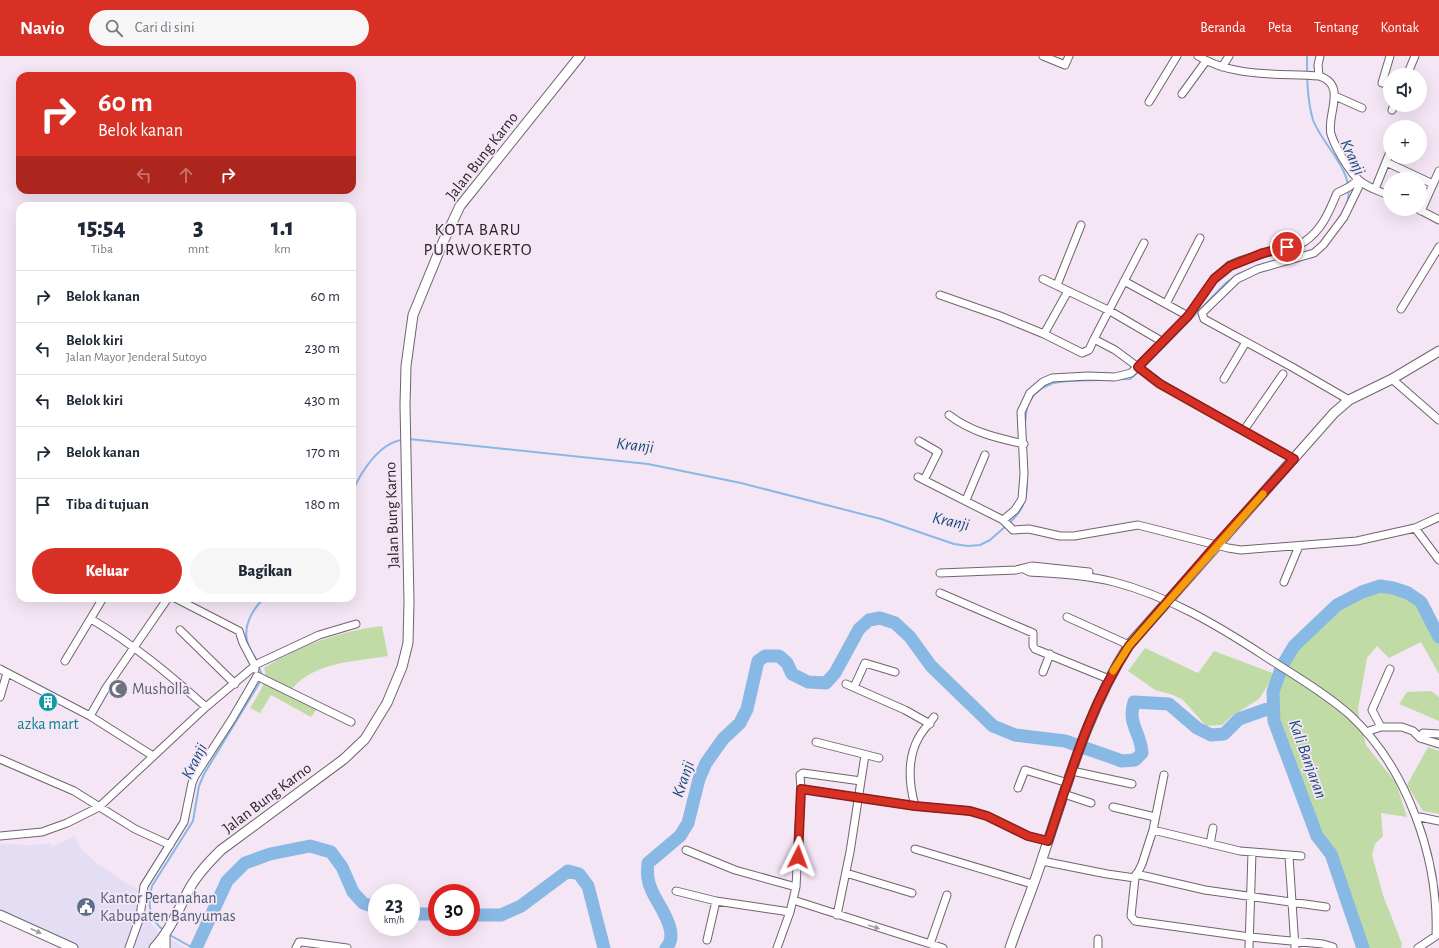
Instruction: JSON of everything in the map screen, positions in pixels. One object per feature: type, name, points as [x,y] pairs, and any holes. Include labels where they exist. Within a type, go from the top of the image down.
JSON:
[{"type":"main road","name":"Jalan Bung Karno","points":[[167,932],[192,885],[204,868],[221,850],[344,759],[365,739],[387,703],[402,667],[408,643],[409,602],[405,426],[406,366],[413,315],[460,206],[580,56]]},
{"type":"main road","points":[[1010,948],[1032,884],[1042,861],[1084,731],[1109,679],[1129,646],[1216,545],[1334,413],[1349,400],[1392,379],[1439,351]]},
{"type":"main road","points":[[0,915],[73,948]]},
{"type":"main road","points":[[154,948],[167,932]]},
{"type":"main road","points":[[165,948],[167,932]]},
{"type":"street","points":[[1043,56],[1065,65],[1069,56]]},
{"type":"street","points":[[1148,102],[1177,56]]},
{"type":"street","points":[[1198,56],[1206,61],[1222,67],[1250,72],[1319,76],[1329,81],[1335,96],[1331,135],[1351,171],[1360,181],[1383,193]]},
{"type":"street","points":[[1222,67],[1229,56]]},
{"type":"street","points":[[1319,76],[1318,65],[1320,56]]},
{"type":"street","points":[[1382,83],[1390,56]]},
{"type":"street","points":[[1410,68],[1415,56]]},
{"type":"street","points":[[1182,94],[1206,61]]},
{"type":"street","points":[[1335,96],[1362,108]]},
{"type":"street","points":[[1375,189],[1385,164]]},
{"type":"street","points":[[1390,164],[1433,184]]},
{"type":"street","points":[[1427,195],[1439,171]]},
{"type":"street","points":[[1005,523],[1022,499],[1024,444],[1021,412],[1030,392],[1043,382],[1062,377],[1123,376],[1131,374],[1140,368],[1188,316],[1214,279],[1230,266],[1263,253],[1304,242],[1313,236],[1323,223],[1337,193],[1360,181]]},
{"type":"street","points":[[1349,400],[1204,319],[1202,316],[1203,310],[1237,279],[1258,269],[1314,253],[1323,245],[1344,217],[1360,181]]},
{"type":"street","points":[[1427,214],[1439,220]]},
{"type":"street","points":[[1057,285],[1081,224]]},
{"type":"street","points":[[1166,304],[1200,238]]},
{"type":"street","points":[[940,295],[1000,316],[1044,334],[1082,353],[1089,350],[1144,243]]},
{"type":"street","points":[[1401,309],[1439,247]]},
{"type":"street","points":[[1043,278],[1110,311],[1163,342]]},
{"type":"street","points":[[1124,281],[1188,316]]},
{"type":"street","points":[[1044,334],[1068,291]]},
{"type":"street","points":[[1094,339],[1115,350],[1160,384],[1294,459]]},
{"type":"street","points":[[1224,379],[1246,342]]},
{"type":"street","points":[[1244,430],[1283,374]]},
{"type":"street","points":[[1392,379],[1439,420]]},
{"type":"street","points":[[949,415],[963,424],[991,436],[1024,444]]},
{"type":"street","points":[[918,440],[938,452],[921,478],[966,500],[1005,523],[1012,530],[1029,530],[1060,536],[1074,536],[1138,525],[1241,550],[1357,541],[1415,528],[1439,517]]},
{"type":"street","points":[[966,500],[985,455]]},
{"type":"street","points":[[1415,528],[1439,560]]},
{"type":"street","points":[[1284,582],[1299,546]]},
{"type":"street","points":[[940,573],[1024,568],[1032,566],[1086,571],[1116,578],[1169,599],[1236,637],[1302,680],[1344,711],[1366,732],[1389,763],[1420,817],[1434,865],[1439,897],[1436,936],[1418,948]]},
{"type":"street","points":[[940,593],[1033,633],[1034,648],[1109,679]]},
{"type":"street","points":[[65,661],[101,602]]},
{"type":"street","points":[[90,716],[134,647],[165,602]]},
{"type":"street","points":[[128,948],[140,917],[144,886],[178,833],[187,814],[192,783],[195,776],[259,676],[256,665],[243,644],[239,631],[236,628],[183,602]]},
{"type":"street","points":[[1067,617],[1129,646]]},
{"type":"street","points":[[91,619],[157,664],[206,707]]},
{"type":"street","points":[[0,836],[42,832],[67,823],[99,807],[206,707],[256,665],[319,635],[356,624]]},
{"type":"street","points":[[180,630],[235,684]]},
{"type":"street","points":[[1043,672],[1050,654]]},
{"type":"street","points":[[854,687],[865,663],[895,672]]},
{"type":"street","points":[[1381,727],[1372,710],[1390,669]]},
{"type":"street","points":[[0,697],[3,671],[90,716],[153,756]]},
{"type":"street","points":[[259,676],[351,722]]},
{"type":"street","points":[[846,684],[905,710],[930,724]]},
{"type":"street","points":[[915,806],[910,778],[912,754],[919,737],[934,717]]},
{"type":"street","points":[[1366,732],[1381,727],[1402,727],[1413,731],[1420,738],[1439,744]]},
{"type":"street","points":[[1420,738],[1422,733],[1439,734]]},
{"type":"street","points":[[816,742],[879,758]]},
{"type":"street","points":[[837,915],[846,873],[865,755]]},
{"type":"street","points":[[0,759],[74,792],[135,829],[170,845]]},
{"type":"street","points":[[1018,788],[1025,770],[1068,783]]},
{"type":"street","points":[[1072,770],[1132,784]]},
{"type":"street","points":[[777,948],[790,912],[796,887],[801,789],[800,775],[803,773],[861,781]]},
{"type":"street","points":[[1164,775],[1152,830],[1142,864],[1136,876],[1131,910],[1132,920],[1295,944],[1333,947]]},
{"type":"street","points":[[801,789],[858,799],[970,811],[987,816],[1028,836],[1048,841]]},
{"type":"street","points":[[1064,794],[1091,803]]},
{"type":"street","points":[[1113,807],[1155,817]]},
{"type":"street","points":[[1420,817],[1439,821]]},
{"type":"street","points":[[1210,844],[1213,828]]},
{"type":"street","points":[[1152,830],[1210,844],[1252,852],[1301,856]]},
{"type":"street","points":[[914,849],[1032,884]]},
{"type":"street","points":[[686,850],[735,870],[796,887]]},
{"type":"street","points":[[1249,948],[1252,898],[1250,868],[1252,852]]},
{"type":"street","points":[[1289,856],[1295,944]]},
{"type":"street","points":[[1042,861],[1107,874],[1136,876],[1252,898],[1292,901],[1326,907]]},
{"type":"street","points":[[846,873],[912,893]]},
{"type":"street","points":[[676,891],[716,901],[790,912]]},
{"type":"street","points":[[930,944],[947,895]]},
{"type":"street","points":[[793,900],[943,948]]},
{"type":"street","points":[[706,940],[716,901]]},
{"type":"street","points":[[1098,939],[1098,948]]},
{"type":"street","points":[[296,948],[299,942],[302,942],[347,948]]},
{"type":"shaded area","points":[[75,836],[80,848],[97,863],[126,883],[145,893],[144,905],[146,916],[156,930],[185,948],[73,948],[0,915],[0,844],[33,845],[51,843],[52,847]]},
{"type":"green space","points":[[1380,586],[1393,588],[1408,593],[1421,602],[1439,637],[1439,674],[1421,642],[1389,658],[1377,646],[1367,658],[1358,709],[1366,745],[1396,783],[1407,817],[1381,813],[1383,836],[1375,844],[1372,855],[1383,895],[1402,944],[1401,948],[1363,948],[1331,855],[1317,836],[1274,721],[1273,692],[1282,666],[1294,646],[1337,605],[1362,592]]},
{"type":"green space","points":[[382,626],[388,656],[336,664],[324,668],[301,680],[292,689],[320,705],[311,717],[271,695],[260,713],[250,708],[264,683],[264,668],[292,652],[321,640],[351,631]]},
{"type":"green space","points":[[1145,648],[1198,673],[1214,651],[1275,674],[1259,699],[1232,716],[1222,725],[1206,726],[1183,700],[1173,695],[1155,690],[1128,671]]},
{"type":"green space","points":[[1431,691],[1439,697],[1439,721],[1399,704],[1407,692]]},
{"type":"green space","points":[[1428,747],[1439,751],[1439,814],[1423,811],[1407,785]]},
{"type":"waterway","name":"Kranji","points":[[1307,56],[1308,96],[1313,120],[1338,161],[1348,183],[1349,194],[1346,206],[1337,221]]},
{"type":"waterway","name":"Kranji","points":[[1029,402],[1042,388],[1053,383],[1068,381],[1130,379],[1146,365],[1226,283],[1238,274],[1256,267]]},
{"type":"waterway","name":"Kranji","points":[[1025,423],[1027,407]]},
{"type":"waterway","name":"Kranji","points":[[409,439],[648,464],[741,483],[881,519],[954,544],[968,546],[980,545],[990,540],[1006,526]]},
{"type":"waterway","name":"Kranji","points":[[356,485],[365,468],[378,453],[394,442],[402,440]]},
{"type":"waterway","name":"Kranji","points":[[1009,523],[1014,519],[1023,505],[1027,483]]},
{"type":"waterway","name":"Kali Banjaran","points":[[1363,948],[1331,854],[1317,836],[1274,721],[1273,692],[1282,666],[1294,646],[1337,605],[1362,592],[1380,586],[1393,588],[1408,593],[1421,602],[1439,637]]},
{"type":"waterway","name":"Kranji","points":[[257,661],[248,644],[246,631],[252,613],[261,602]]},
{"type":"waterway","name":"Kranji","points":[[666,948],[670,942],[670,927],[650,887],[648,880],[648,863],[680,836],[688,823],[699,779],[706,763],[723,739],[740,723],[747,709],[758,661],[765,656],[779,656],[787,663],[792,674],[808,682],[826,683],[835,673],[859,629],[869,620],[880,618],[895,623],[910,637],[931,666],[993,726],[1015,735],[1065,741],[1122,761],[1135,760],[1142,753],[1132,717],[1134,702],[1169,704],[1197,728],[1211,735],[1224,734],[1239,719],[1273,707]]},
{"type":"waterway","name":"Kranji","points":[[165,931],[156,922],[151,911],[150,892],[152,886],[193,821],[199,786],[204,774],[260,682],[262,675],[258,666]]},
{"type":"waterway","name":"Kranji","points":[[196,948],[227,881],[245,863],[270,854],[310,846],[331,852],[342,867],[353,892],[363,903],[368,905]]},
{"type":"waterway","name":"Kranji","points":[[480,915],[501,915],[521,906],[568,871],[579,874],[588,886],[604,948]]},
{"type":"waterway","name":"Kranji","points":[[420,914],[428,914]]},
{"type":"waterway","name":"Kranji","points":[[168,934],[193,948]]},
{"type":"slow traffic","points":[[1113,671],[1129,646],[1216,545],[1263,494]]},
{"type":"place","name":"Musholla","points":[[118,689]]},
{"type":"place","name":"azka mart","points":[[48,702]]},
{"type":"place","name":"Kantor Pertanahan Kabupaten Banyumas","points":[[86,907]]},
{"type":"district","name":"KOTA BARU PURWOKERTO","points":[[478,239]]},
{"type":"route","points":[[798,857],[801,789],[858,799],[970,811],[987,816],[1028,836],[1048,841],[1084,731],[1120,659],[1129,646],[1216,545],[1294,459],[1160,384],[1138,367],[1188,316],[1214,279],[1230,266],[1239,261],[1287,247]]}]
